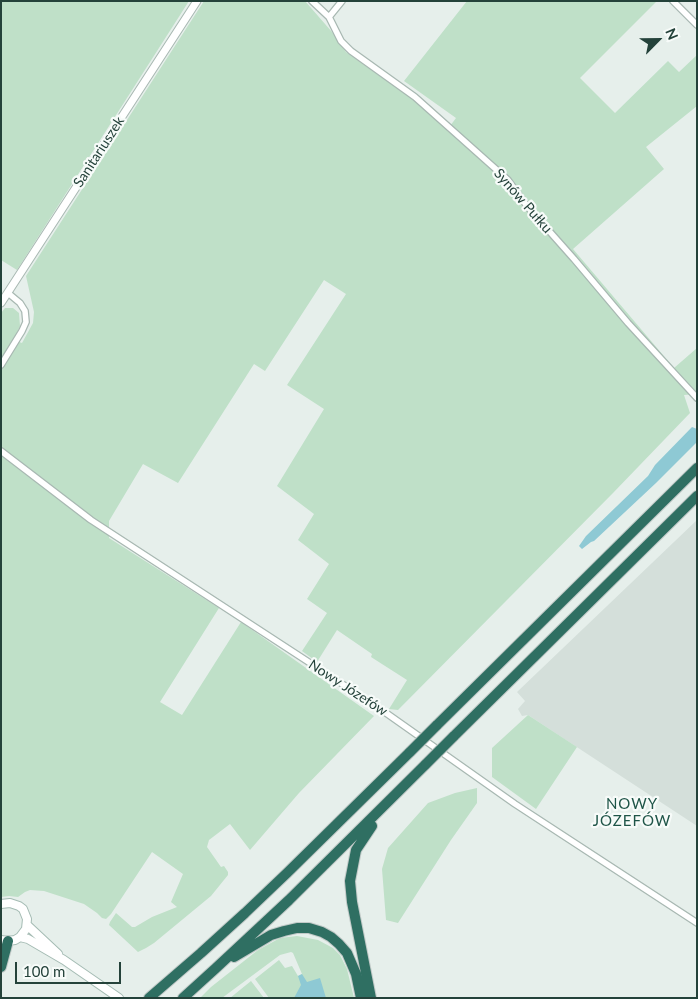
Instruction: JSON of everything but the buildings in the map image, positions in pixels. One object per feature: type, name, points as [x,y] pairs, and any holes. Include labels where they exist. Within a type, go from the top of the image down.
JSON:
[{"type":"highway","points":[[150,997],[201,953],[287,873],[697,468]]},
{"type":"highway","points":[[183,998],[290,900],[697,496]]},
{"type":"highway","points":[[371,998],[352,902],[350,881],[356,850],[362,838],[388,803]]},
{"type":"highway","points":[[216,968],[271,936],[297,928],[309,928],[330,937],[347,953],[356,974],[362,998]]},
{"type":"highway","points":[[1,967],[5,940]]},
{"type":"main road","points":[[1,904],[10,903],[19,906],[26,914],[26,929],[15,940],[5,940]]},
{"type":"main road","points":[[27,925],[64,960]]},
{"type":"main road","points":[[20,936],[64,960],[119,998]]},
{"type":"street","name":"Sanitariuszek","points":[[1,303],[197,1]]},
{"type":"street","name":"Synów Pułku","points":[[312,1],[330,17],[341,41],[351,51],[416,97],[508,180],[628,323],[697,398]]},
{"type":"street","points":[[330,17],[342,1]]},
{"type":"street","points":[[673,1],[697,25]]},
{"type":"street","points":[[1,364],[22,332],[26,322],[26,311],[8,293]]},
{"type":"street","name":"Nowy Józefów","points":[[1,452],[91,520],[380,708],[515,804],[697,923]]},
{"type":"shaded area","points":[[697,520],[697,826],[528,715],[522,716],[518,709],[525,701],[517,692]]},
{"type":"green space","points":[[1,1],[189,1],[17,270],[1,260]]},
{"type":"green space","points":[[204,1],[305,1],[332,32],[346,52],[415,101],[447,130],[456,118],[404,81],[467,1],[657,1],[580,78],[615,113],[668,61],[679,72],[697,55],[697,106],[646,147],[664,169],[573,249],[674,368],[697,348],[697,394],[684,395],[690,413],[613,493],[398,710],[389,709],[407,680],[371,657],[372,654],[337,630],[317,662],[302,651],[327,613],[307,599],[329,564],[298,540],[314,514],[277,486],[324,409],[287,385],[346,294],[324,280],[265,371],[254,364],[178,483],[143,464],[109,521],[109,538],[219,608],[160,702],[182,715],[241,622],[374,716],[299,793],[250,850],[230,824],[209,840],[207,847],[221,867],[224,866],[228,875],[211,896],[154,943],[138,952],[109,925],[110,922],[116,913],[132,927],[135,927],[152,917],[177,907],[171,902],[183,874],[152,852],[106,919],[84,904],[44,891],[30,890],[18,897],[1,897],[1,313],[5,308],[13,308],[19,313],[20,326],[14,340],[22,343],[33,323],[34,312],[26,276]]},
{"type":"green space","points":[[528,715],[577,747],[536,809],[492,777],[492,748]]},
{"type":"green space","points":[[477,788],[477,803],[398,923],[386,920],[382,869],[388,848],[428,803],[455,793]]},
{"type":"green space","points":[[297,936],[318,940],[333,948],[340,955],[347,969],[354,998],[269,998],[255,979],[279,960],[285,968],[292,966],[298,976],[302,974],[291,952],[280,955],[222,998],[200,998],[258,950],[280,938]]},
{"type":"green space","points":[[251,981],[264,998],[230,998]]},
{"type":"water","points":[[692,427],[697,429],[697,442],[594,541],[582,549],[579,546],[586,536],[648,476],[655,465]]},
{"type":"water","points":[[302,974],[307,982],[320,978],[326,998],[294,998],[301,985],[298,976]]},
{"type":"district","name":"NOWY JÓZEFÓW","points":[[632,812]]}]
